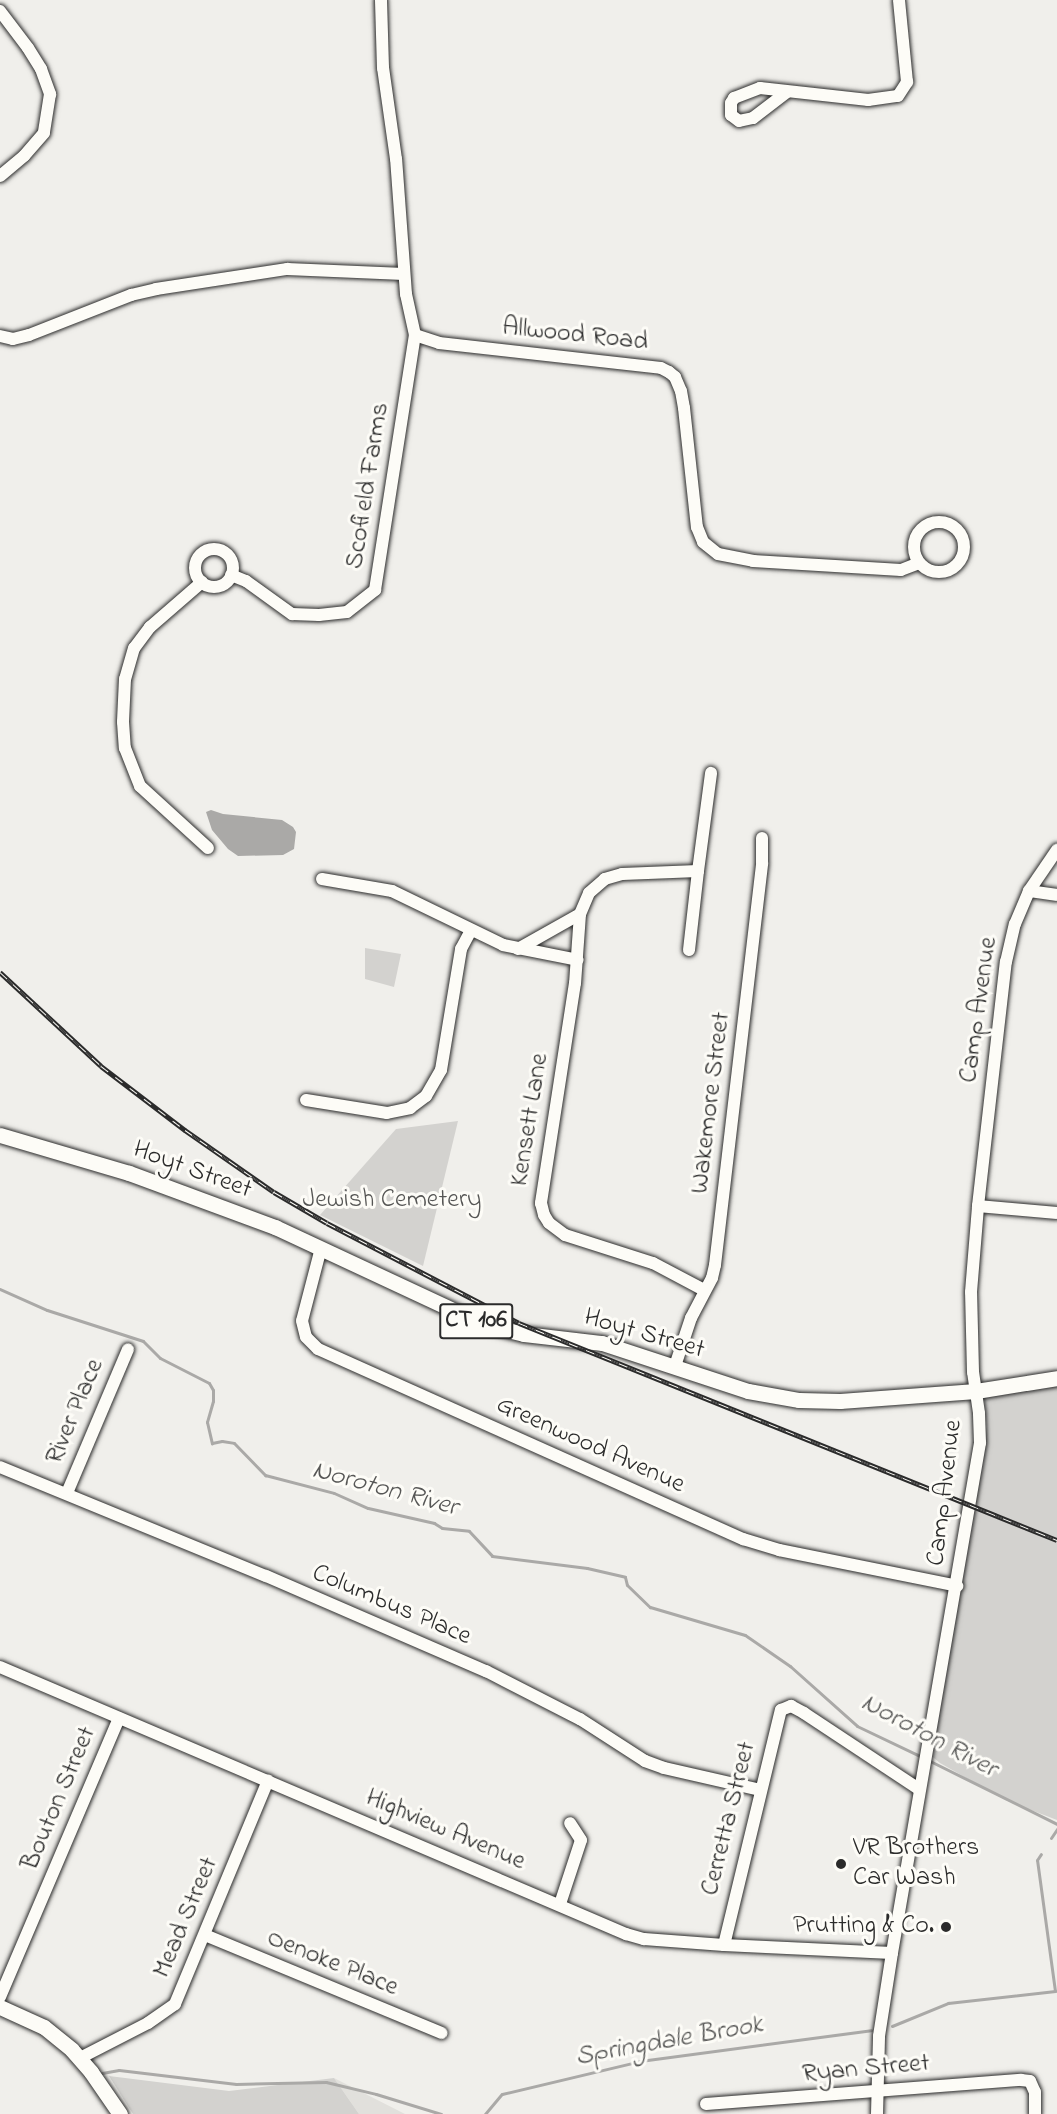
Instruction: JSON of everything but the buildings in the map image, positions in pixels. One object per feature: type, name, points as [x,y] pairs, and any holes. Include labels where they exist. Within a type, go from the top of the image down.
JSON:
[{"type":"main road","name":"Hoyt Street","points":[[0,1135],[129,1173],[275,1227],[483,1324],[524,1334],[595,1341],[748,1391],[799,1401],[840,1401],[976,1391],[1057,1378]]},
{"type":"main road","points":[[0,2007],[44,2027],[80,2058],[120,2114]]},
{"type":"street","points":[[381,0],[383,68],[396,159],[404,274],[415,335]]},
{"type":"street","points":[[788,92],[868,100],[898,96],[907,82],[899,0]]},
{"type":"street","points":[[0,11],[28,48],[44,76],[50,94],[44,133],[24,156],[0,176]]},
{"type":"street","points":[[0,336],[12,339],[29,335],[131,295],[156,289],[287,269],[404,274]]},
{"type":"street","name":"Allwood Road","points":[[415,335],[439,343],[661,368],[669,372],[675,377],[681,391],[697,527],[703,542],[718,554],[753,561],[891,570],[901,570],[919,563]]},
{"type":"street","name":"Scofield Farms","points":[[231,575],[246,582],[292,614],[347,612],[375,590],[415,335]]},
{"type":"street","name":"Allwood Road","points":[[936,521],[951,524],[957,529],[962,536],[964,551],[957,565],[942,572],[933,572],[919,563],[915,556],[914,541],[922,527],[936,521]]},
{"type":"street","points":[[212,549],[218,549],[229,556],[233,568],[231,575],[218,586],[202,582],[196,572],[200,555],[212,549]]},
{"type":"street","points":[[202,582],[150,627],[134,648],[125,679],[123,722],[125,748],[140,786],[208,848]]},
{"type":"street","points":[[689,950],[711,773]]},
{"type":"street","name":"Wakemore Street","points":[[675,1366],[691,1318],[712,1278],[717,1251],[762,863],[762,838]]},
{"type":"street","name":"Camp Avenue","points":[[877,2114],[879,2036],[922,1768],[957,1586],[980,1443],[971,1292],[978,1206],[1006,962],[1015,924],[1029,891],[1057,850]]},
{"type":"street","name":"Kensett Lane","points":[[698,871],[622,874],[605,879],[590,892],[580,914],[578,960],[542,1191],[544,1215],[565,1235],[653,1263],[704,1290]]},
{"type":"street","points":[[322,879],[392,891],[471,930],[518,949],[578,960]]},
{"type":"street","points":[[1029,891],[1057,895]]},
{"type":"street","points":[[518,949],[580,914]]},
{"type":"street","points":[[306,1100],[387,1113],[410,1108],[420,1102],[433,1087],[441,1070],[461,949],[471,930]]},
{"type":"street","points":[[978,1206],[1057,1213]]},
{"type":"street","name":"Greenwood Avenue","points":[[321,1248],[302,1321],[306,1337],[318,1349],[743,1539],[779,1550],[957,1586]]},
{"type":"street","name":"River Place","points":[[67,1493],[128,1349]]},
{"type":"street","name":"Columbus Place","points":[[0,1467],[67,1493],[486,1671],[580,1719],[645,1761],[664,1768],[760,1790]]},
{"type":"street","name":"Highview Avenue","points":[[0,1667],[636,1937],[724,1945],[892,1953]]},
{"type":"street","name":"Cerretta Street","points":[[724,1945],[776,1723],[781,1710],[786,1706],[804,1713],[919,1789]]},
{"type":"street","name":"Bouton Street","points":[[0,1997],[119,1718]]},
{"type":"street","name":"Mead Street","points":[[80,2058],[148,2023],[175,2004],[268,1781]]},
{"type":"street","points":[[560,1904],[581,1840],[570,1823]]},
{"type":"street","name":"Oenoke Place","points":[[205,1935],[442,2033]]},
{"type":"street","name":"Ryan Street","points":[[706,2104],[1030,2081],[1035,2092],[1035,2114]]},
{"type":"shaded area","points":[[211,810],[223,814],[282,820],[293,827],[296,832],[294,849],[283,855],[238,856],[228,849],[212,830],[206,812]]},
{"type":"shaded area","points":[[334,2078],[405,2114],[359,2114]]},
{"type":"green space","points":[[365,948],[401,954],[394,987],[365,979]]},
{"type":"green space","name":"Jewish Cemetery","points":[[458,1121],[423,1266],[320,1215],[396,1129]]},
{"type":"green space","points":[[1057,1386],[1057,1820],[1005,1800],[940,1763],[928,1753],[953,1634],[987,1427],[984,1395]]},
{"type":"green space","points":[[109,2076],[229,2091],[334,2078],[359,2114],[133,2114]]},
{"type":"waterway","name":"Noroton River","points":[[0,1289],[47,1310],[143,1341],[160,1358],[209,1383],[213,1390],[213,1401],[207,1422],[212,1443],[222,1441],[234,1443],[265,1475],[334,1493],[368,1508],[434,1523],[442,1528],[469,1531],[492,1556],[587,1568],[625,1577],[627,1585],[650,1607],[745,1635],[790,1666],[857,1726],[924,1758]]},
{"type":"waterway","name":"Noroton River","points":[[930,1761],[1057,1824]]},
{"type":"waterway","name":"Springdale Brook","points":[[1051,1838],[1057,1829]]},
{"type":"waterway","name":"Springdale Brook","points":[[892,2026],[948,2003],[1055,1991],[1037,1860],[1041,1854]]},
{"type":"waterway","name":"Springdale Brook","points":[[485,2114],[502,2094],[640,2061],[871,2030]]},
{"type":"waterway","name":"Springdale Brook","points":[[102,2073],[119,2070],[236,2084],[326,2082],[376,2094],[441,2114]]},
{"type":"railway","points":[[0,972],[101,1066],[185,1130],[274,1192],[327,1223],[519,1323],[1057,1540]]},
{"type":"place","name":"VR Brothers Car Wash","points":[[841,1864]]},
{"type":"place","name":"Prutting & Co.","points":[[946,1927]]}]
